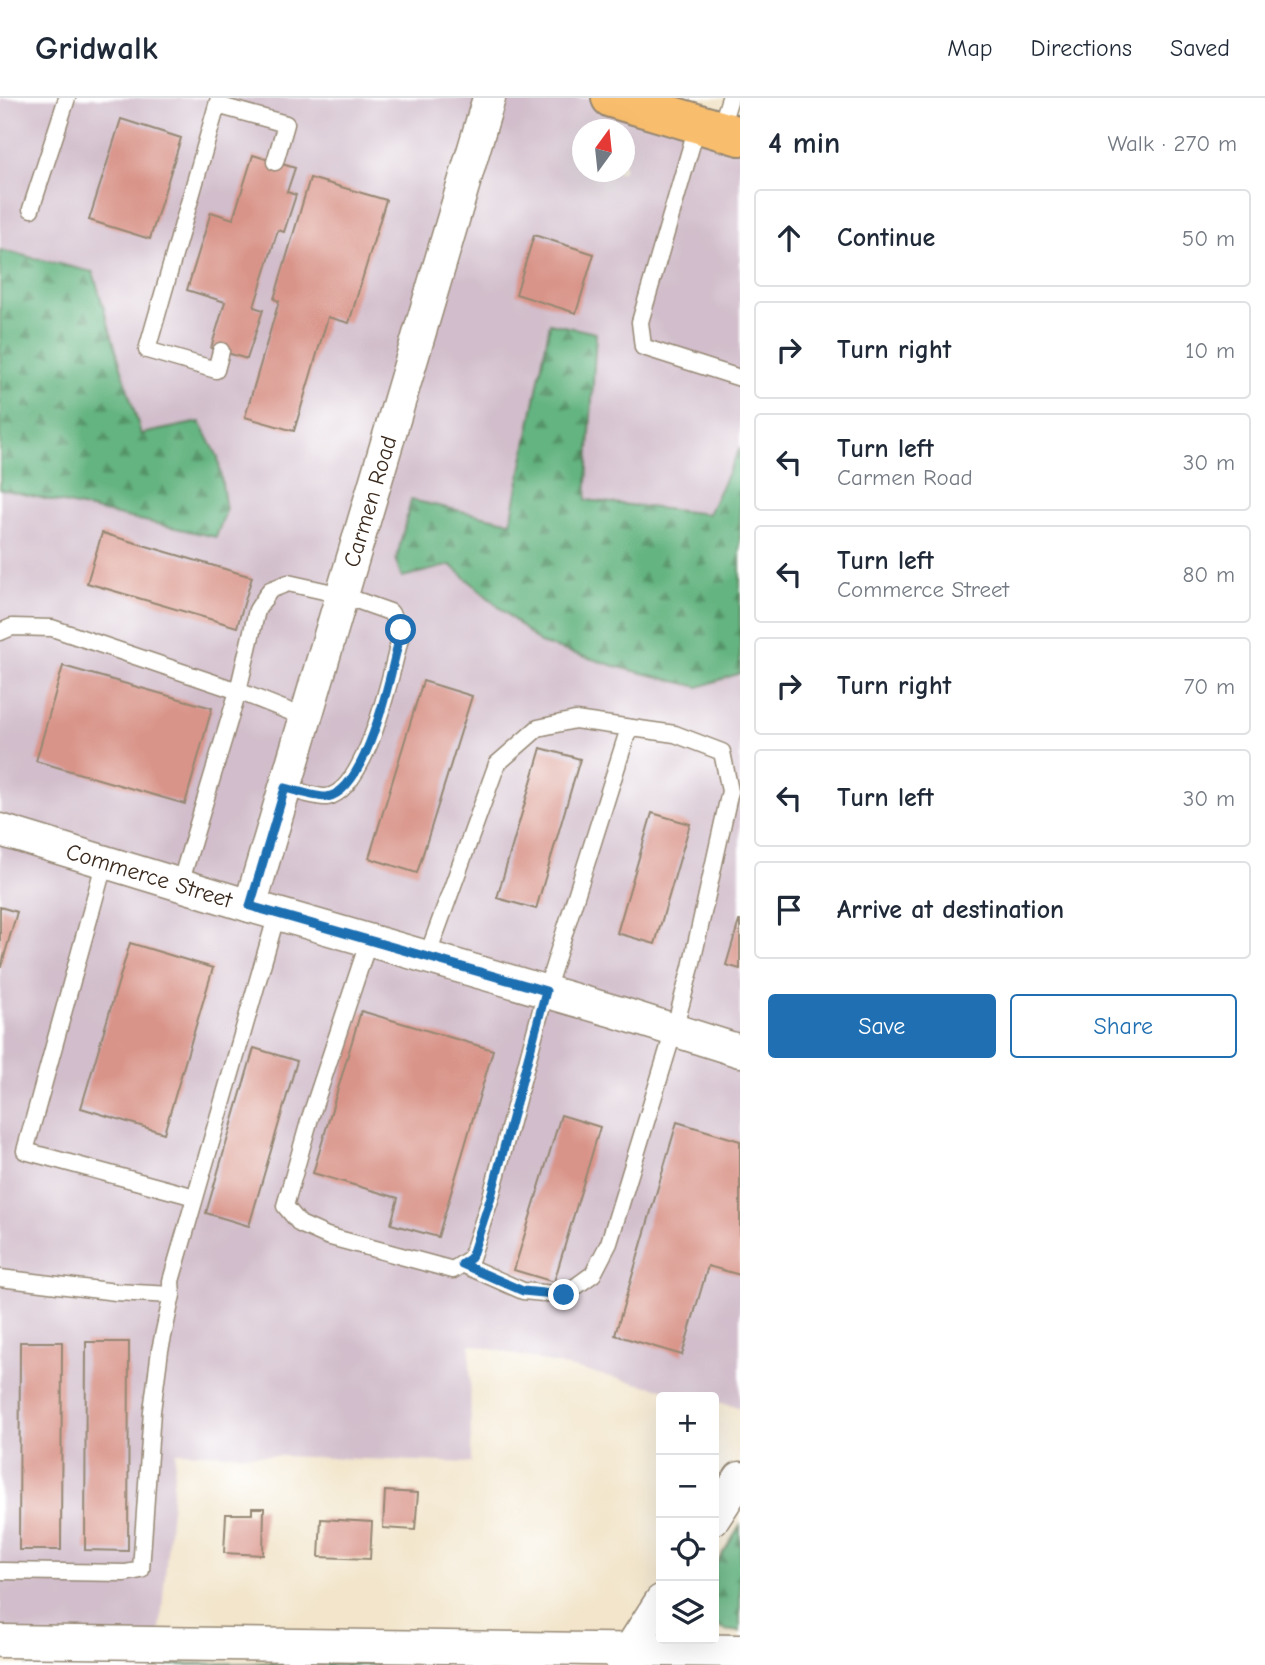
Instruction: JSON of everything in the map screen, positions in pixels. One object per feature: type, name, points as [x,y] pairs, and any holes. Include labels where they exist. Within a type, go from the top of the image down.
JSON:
[{"type":"main road","points":[[611,98],[722,122]]},
{"type":"street","name":"Carmen Road","points":[[263,910],[285,788],[489,98]]},
{"type":"street","name":"Commerce Street","points":[[0,830],[740,1051]]},
{"type":"street","points":[[719,1510],[740,1478]]},
{"type":"street","points":[[626,1657],[656,1609]]},
{"type":"street","points":[[0,1641],[626,1657],[740,1650]]},
{"type":"lane","points":[[31,209],[67,98]]},
{"type":"lane","points":[[222,351],[216,370],[147,350],[218,101],[286,124],[275,162]]},
{"type":"lane","points":[[722,122],[640,322],[643,347],[740,378]]},
{"type":"lane","points":[[180,884],[237,691],[257,610],[271,590],[288,583],[342,595],[390,612],[401,630],[369,747],[347,786],[327,797],[285,788]]},
{"type":"lane","points":[[0,632],[12,627],[52,628],[237,691],[306,718]]},
{"type":"lane","points":[[427,957],[497,764],[538,728],[575,720],[675,734],[722,752],[730,791],[674,1030],[609,1242],[593,1274],[564,1295],[523,1291],[462,1264]]},
{"type":"lane","points":[[369,940],[310,1118],[285,1206],[300,1224],[327,1236],[453,1270],[471,1258],[490,1200],[546,991],[629,728]]},
{"type":"lane","points":[[105,861],[25,1151],[195,1197]]},
{"type":"lane","points":[[0,1571],[125,1573],[141,1570],[152,1411],[160,1350],[172,1295],[171,1281],[195,1197],[263,910]]},
{"type":"lane","points":[[0,1278],[116,1292],[172,1295]]},
{"type":"shaded area","points":[[0,98],[611,98],[740,136],[740,1408],[719,1402],[719,1392],[675,1392],[470,1344],[471,1463],[176,1452],[159,1643],[0,1641]]},
{"type":"green space","points":[[0,250],[93,272],[141,434],[200,422],[218,457],[226,511],[216,537],[0,489]]},
{"type":"green space","points":[[550,323],[596,333],[586,500],[708,514],[740,448],[740,673],[699,687],[618,667],[540,643],[451,565],[402,577],[396,561],[411,500],[511,522]]},
{"type":"green space","points":[[740,1526],[740,1632],[719,1627],[719,1559]]},
{"type":"green space","points":[[348,1662],[444,1665],[26,1665]]},
{"type":"building","points":[[121,119],[181,138],[150,239],[89,220]]},
{"type":"building","points":[[253,155],[295,168],[287,192],[296,195],[284,232],[278,230],[254,307],[263,310],[247,359],[211,348],[225,302],[187,290],[211,212],[233,219]]},
{"type":"building","points":[[310,178],[386,200],[349,323],[328,317],[294,431],[245,417],[279,301],[274,299]]},
{"type":"building","points":[[534,235],[594,254],[576,313],[516,294]]},
{"type":"building","points":[[102,533],[252,577],[237,627],[87,583]]},
{"type":"building","points":[[63,666],[212,708],[185,804],[36,761]]},
{"type":"building","points":[[423,681],[472,696],[417,873],[369,858]]},
{"type":"building","points":[[541,748],[580,759],[536,909],[497,898]]},
{"type":"building","points":[[652,813],[690,824],[655,944],[617,933]]},
{"type":"building","points":[[0,907],[17,912],[1,967],[0,967]]},
{"type":"building","points":[[740,921],[740,969],[726,965]]},
{"type":"building","points":[[130,943],[213,968],[164,1133],[81,1108]]},
{"type":"building","points":[[361,1011],[493,1050],[438,1237],[391,1224],[398,1198],[313,1173]]},
{"type":"building","points":[[254,1048],[297,1061],[249,1226],[206,1213]]},
{"type":"building","points":[[561,1115],[600,1127],[554,1282],[514,1270]]},
{"type":"building","points":[[677,1122],[740,1141],[740,1275],[708,1266],[682,1355],[615,1335]]},
{"type":"building","points":[[20,1342],[62,1342],[61,1550],[19,1550]]},
{"type":"building","points":[[86,1342],[129,1342],[128,1551],[85,1550]]},
{"type":"building","points":[[385,1491],[418,1493],[415,1530],[383,1528]]},
{"type":"building","points":[[252,1508],[264,1508],[263,1555],[224,1553],[226,1514],[252,1514]]},
{"type":"building","points":[[321,1519],[372,1522],[370,1559],[319,1557]]},
{"type":"route","points":[[401,630],[369,747],[359,767],[347,786],[327,797],[285,788],[250,906],[546,991],[490,1200],[471,1258],[462,1264],[523,1291],[564,1295]]}]
